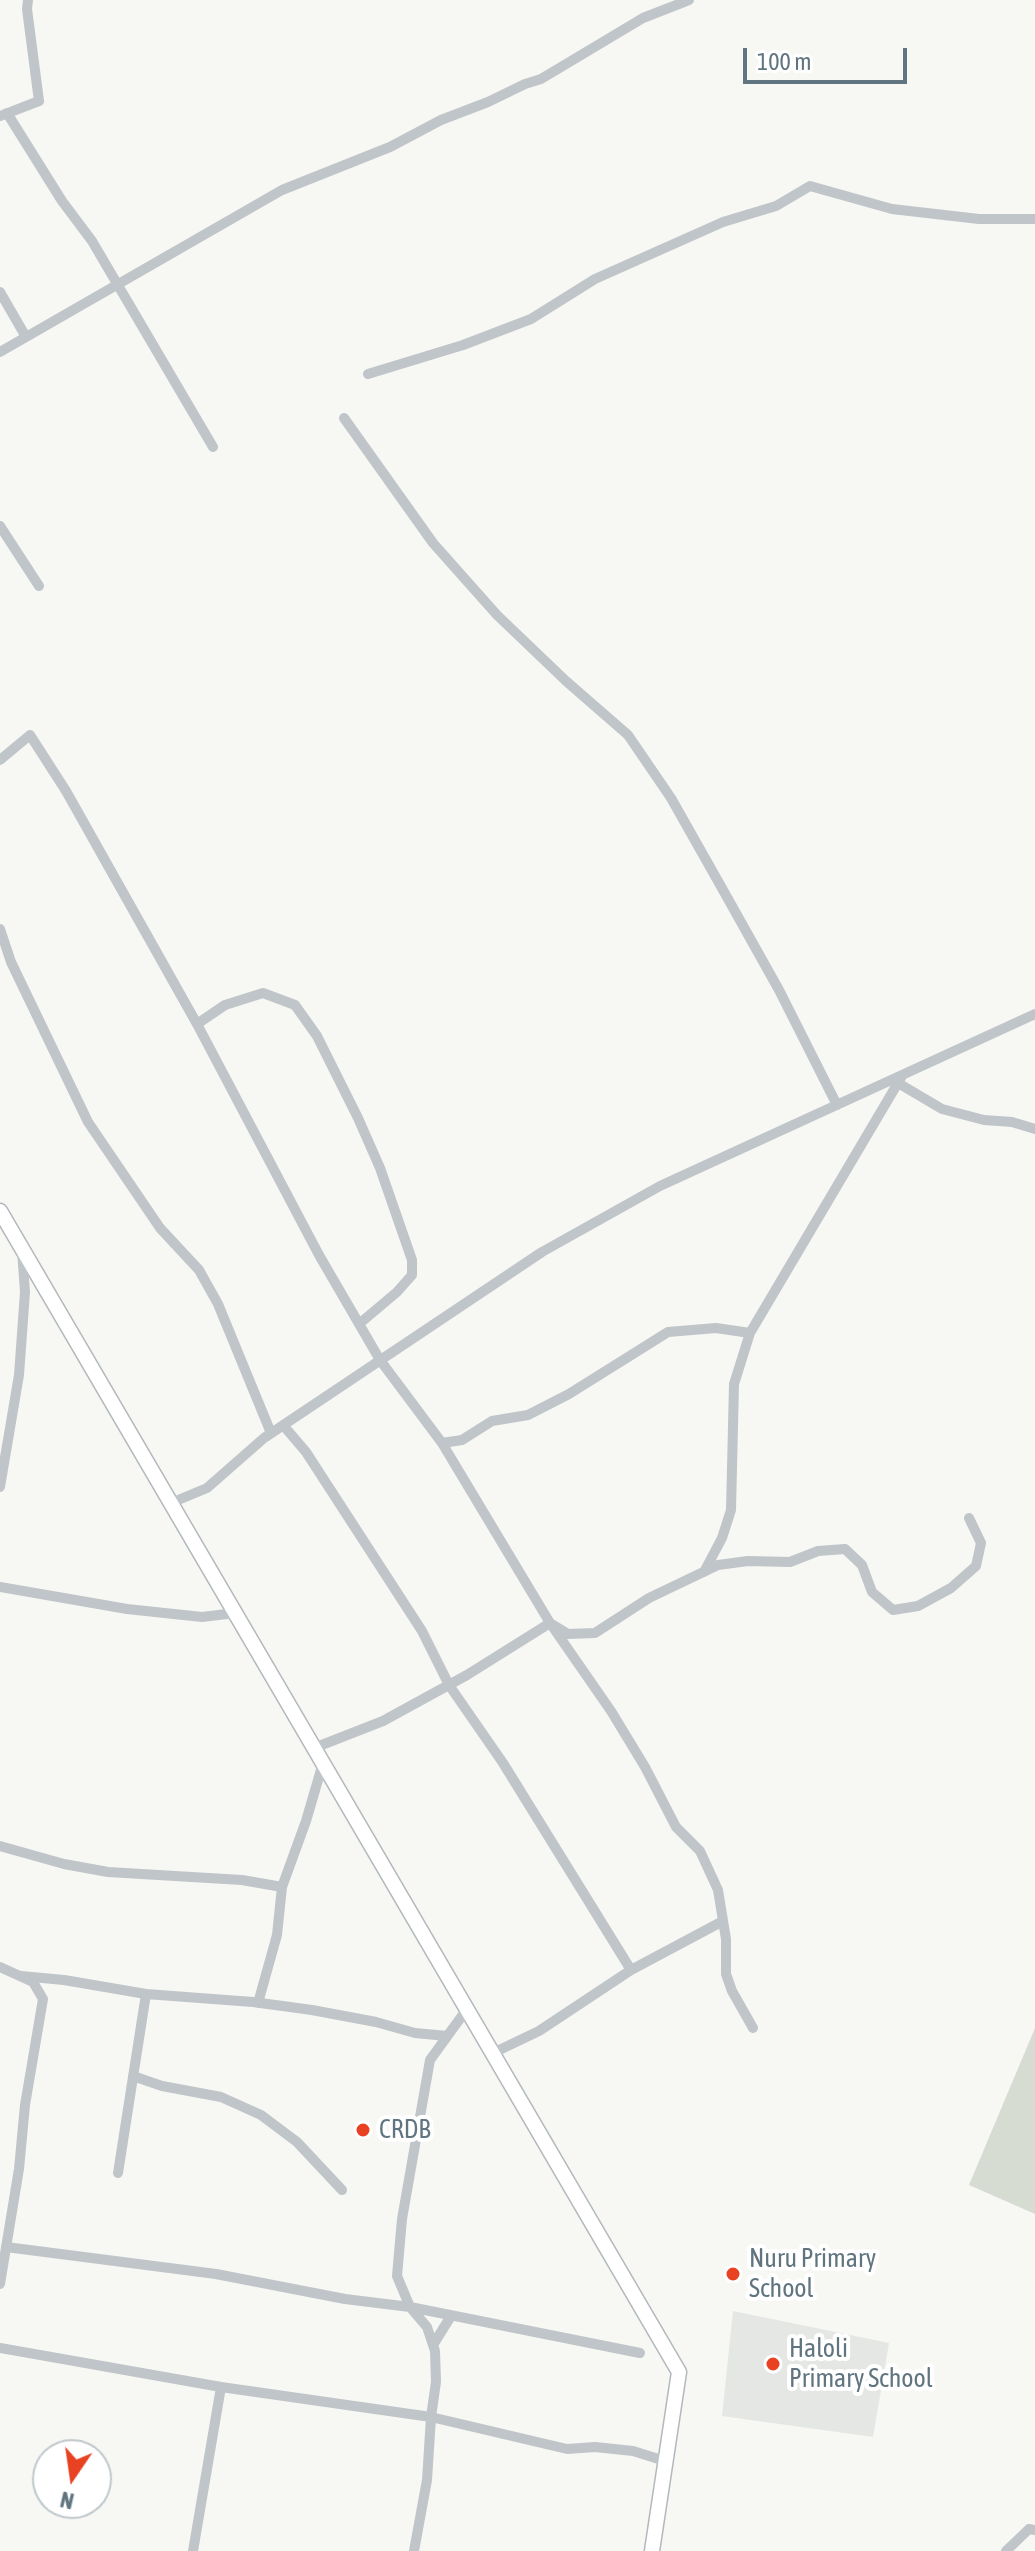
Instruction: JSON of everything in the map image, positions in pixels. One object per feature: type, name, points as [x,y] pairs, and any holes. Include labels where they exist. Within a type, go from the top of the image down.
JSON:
[{"type":"street","points":[[28,0],[39,101],[4,115],[92,241],[213,447]]},
{"type":"street","points":[[0,352],[282,190],[390,147],[441,120],[541,79],[643,18],[689,0]]},
{"type":"street","points":[[368,374],[463,345],[531,319],[595,279],[723,222],[776,206],[810,186],[892,209],[979,219],[1035,219]]},
{"type":"street","points":[[0,292],[26,337]]},
{"type":"street","points":[[344,418],[433,543],[497,615],[628,735],[671,798],[716,876],[779,990],[837,1105]]},
{"type":"street","points":[[0,526],[39,586]]},
{"type":"street","points":[[0,760],[30,735],[66,791],[197,1024],[319,1255],[380,1360],[442,1443],[550,1623],[611,1711],[676,1827],[700,1851],[718,1890],[726,1974],[753,2028]]},
{"type":"street","points":[[0,929],[11,962],[88,1122],[160,1228],[206,1281],[271,1433]]},
{"type":"street","points":[[197,1024],[225,1005],[263,993],[295,1005],[317,1036],[380,1168],[412,1260],[412,1275],[359,1324]]},
{"type":"street","points":[[171,1503],[207,1488],[271,1433],[542,1252],[660,1186],[1035,1014]]},
{"type":"street","points":[[900,1078],[942,1109],[1035,1129]]},
{"type":"street","points":[[704,1572],[722,1538],[731,1510],[734,1384],[750,1333],[900,1078]]},
{"type":"street","points":[[0,1211],[679,2372],[652,2551]]},
{"type":"street","points":[[0,1487],[19,1375],[25,1292],[22,1249]]},
{"type":"street","points":[[442,1443],[462,1440],[492,1421],[528,1415],[569,1394],[668,1332],[716,1328],[750,1333]]},
{"type":"street","points":[[283,1425],[306,1452],[422,1631],[449,1685],[503,1763],[631,1970]]},
{"type":"street","points":[[550,1623],[568,1634],[595,1633],[649,1598],[718,1565],[748,1561],[790,1562],[818,1551],[845,1549],[862,1565],[872,1592],[893,1610],[918,1606],[951,1588],[976,1566],[981,1543],[969,1518]]},
{"type":"street","points":[[0,1587],[202,1617],[235,1613]]},
{"type":"street","points":[[314,1748],[383,1721],[550,1623]]},
{"type":"street","points":[[258,2003],[277,1935],[282,1887],[323,1763]]},
{"type":"street","points":[[0,1846],[64,1864],[108,1872],[242,1880],[282,1887]]},
{"type":"street","points":[[493,2053],[539,2031],[631,1970],[723,1921]]},
{"type":"street","points":[[0,1967],[33,1982],[43,1999],[0,2284]]},
{"type":"street","points":[[21,1976],[146,1994],[312,2010],[415,2033],[447,2036]]},
{"type":"street","points":[[118,2173],[146,1994]]},
{"type":"street","points":[[414,2551],[427,2480],[436,2382],[433,2345],[427,2327],[410,2307],[397,2276],[402,2219],[430,2060],[467,2009]]},
{"type":"street","points":[[133,2076],[162,2086],[221,2097],[261,2115],[297,2142],[342,2190]]},
{"type":"street","points":[[6,2247],[216,2274],[345,2299],[410,2307],[640,2353]]},
{"type":"street","points":[[433,2345],[451,2316]]},
{"type":"street","points":[[0,2348],[221,2387],[431,2417],[567,2449],[595,2447],[633,2451],[665,2461]]},
{"type":"street","points":[[193,2551],[221,2387]]},
{"type":"street","points":[[1006,2551],[1029,2529],[1035,2530]]},
{"type":"shaded area","points":[[1035,2028],[1035,2214],[969,2185]]},
{"type":"shaded area","points":[[733,2311],[889,2343],[873,2437],[722,2416]]},
{"type":"place","name":"CRDB","points":[[363,2130]]},
{"type":"place","name":"Nuru Primary School","points":[[733,2274]]},
{"type":"place","name":"Haloli Primary School","points":[[773,2364]]}]
